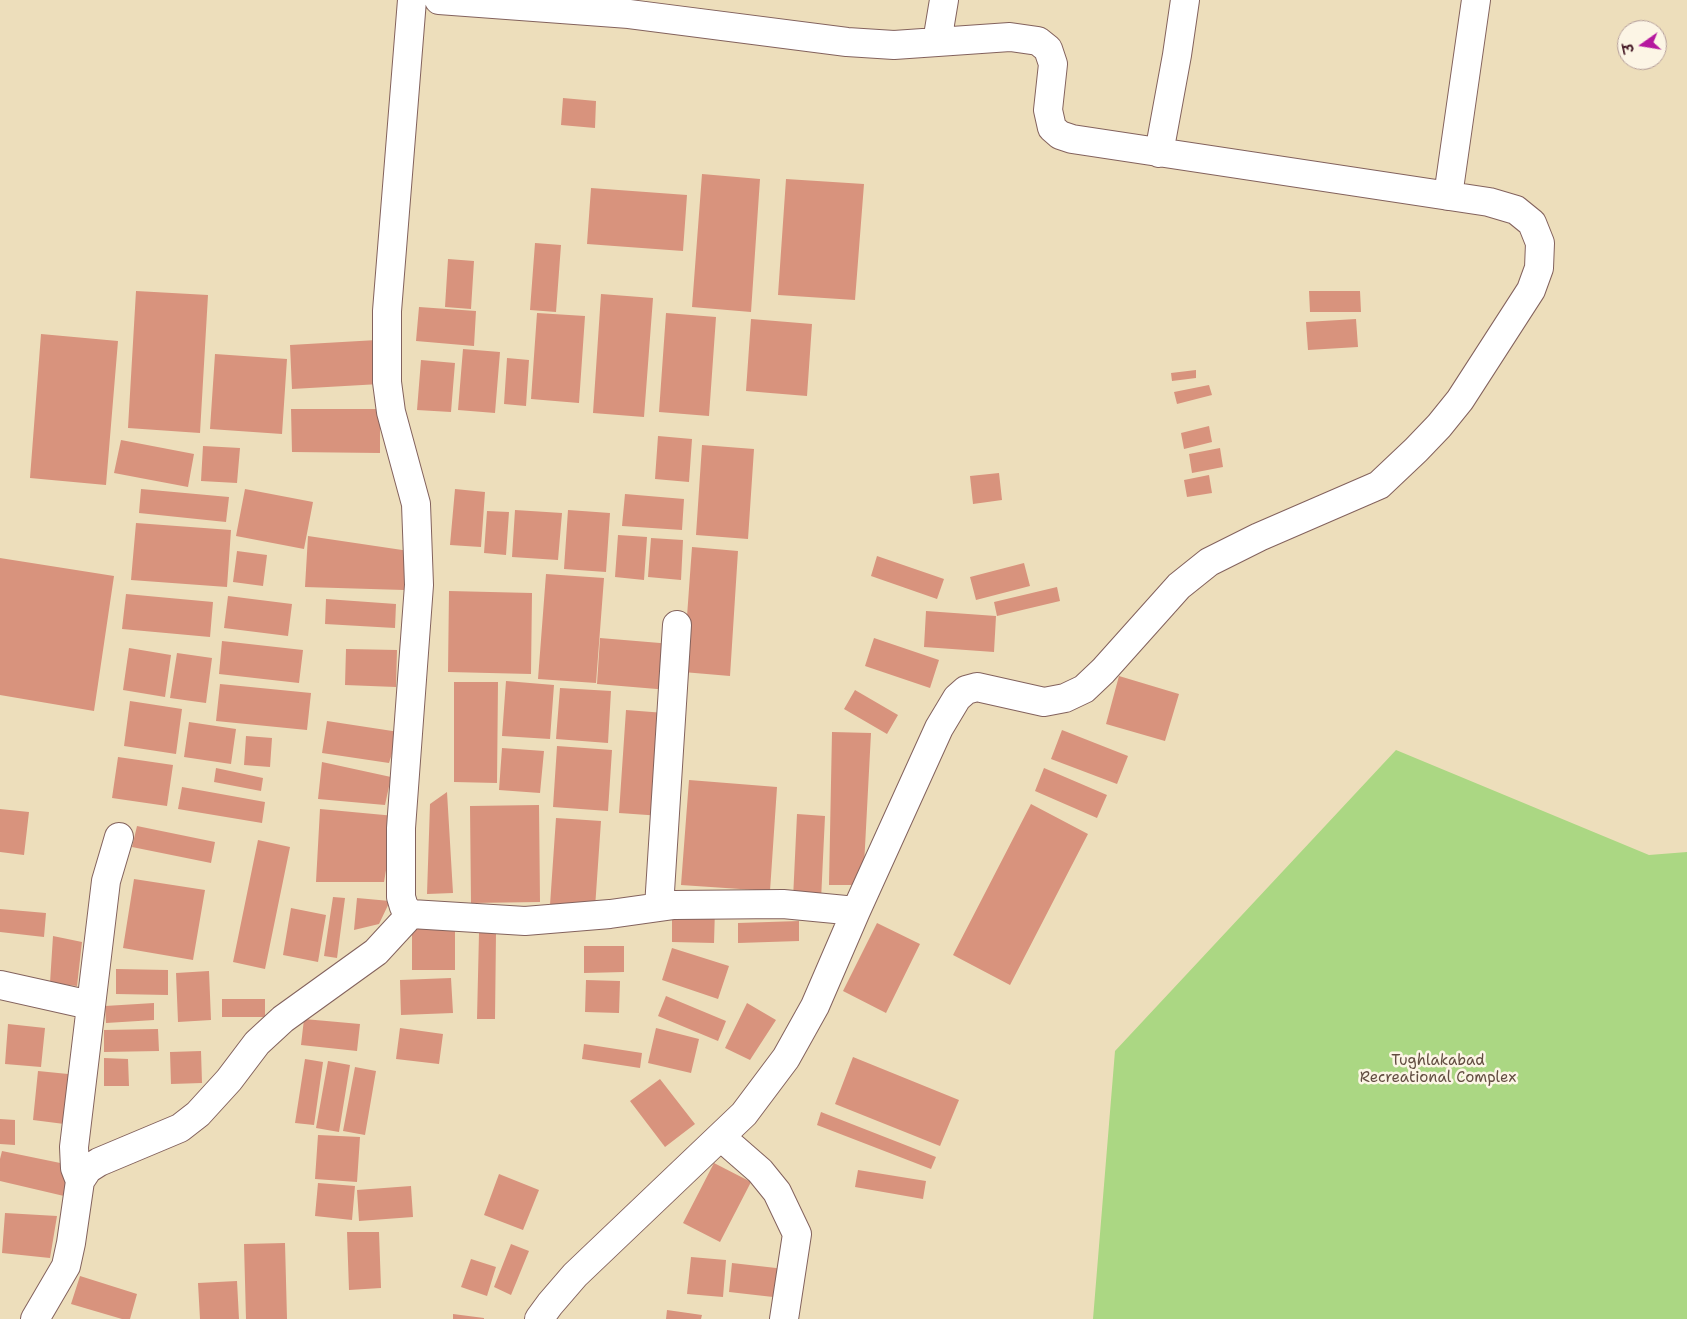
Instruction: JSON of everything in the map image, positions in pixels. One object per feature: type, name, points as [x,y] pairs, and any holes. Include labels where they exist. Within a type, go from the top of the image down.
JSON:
[{"type":"street","points":[[412,0],[387,311],[387,382],[391,412],[416,504],[419,585],[401,828],[401,897],[404,907],[411,914],[525,921],[610,914],[674,905],[783,904],[856,912]]},
{"type":"street","points":[[439,0],[630,14],[847,42],[894,45],[1010,37],[1038,41],[1048,49],[1053,64],[1048,110],[1052,128],[1060,135],[1072,139],[1159,153],[1489,202],[1516,210],[1532,223],[1540,243],[1539,268],[1531,290],[1460,400],[1416,450],[1379,484],[1259,537],[1209,562],[1179,586],[1103,671],[1084,689],[1065,698],[1044,702],[977,687],[966,690],[957,698],[939,728],[816,1006],[786,1058],[744,1114],[574,1275],[539,1319]]},
{"type":"street","points":[[937,42],[944,0]]},
{"type":"street","points":[[1159,153],[1185,0]]},
{"type":"street","points":[[1448,196],[1476,0]]},
{"type":"street","points":[[659,908],[677,625]]},
{"type":"street","points":[[80,1181],[75,1168],[74,1147],[90,1005],[106,881],[119,837]]},
{"type":"street","points":[[35,1319],[66,1266],[80,1181],[88,1169],[99,1162],[180,1128],[198,1114],[229,1080],[257,1043],[283,1018],[376,952],[411,914]]},
{"type":"street","points":[[0,985],[90,1005]]},
{"type":"street","points":[[721,1137],[760,1171],[777,1192],[797,1234],[784,1319]]},
{"type":"green space","name":"Tughlakabad Recreational Complex","points":[[1396,750],[1649,855],[1687,852],[1687,1319],[1093,1319],[1115,1051]]},
{"type":"building","points":[[563,98],[596,101],[595,128],[561,125]]},
{"type":"building","points":[[702,174],[760,179],[751,312],[692,307]]},
{"type":"building","points":[[786,179],[864,184],[855,300],[778,295]]},
{"type":"building","points":[[591,188],[687,195],[683,251],[587,244]]},
{"type":"building","points":[[535,243],[561,245],[556,312],[530,310]]},
{"type":"building","points":[[448,259],[474,261],[471,309],[445,307]]},
{"type":"building","points":[[136,291],[208,295],[200,433],[128,428]]},
{"type":"building","points":[[1309,291],[1360,291],[1361,312],[1310,312]]},
{"type":"building","points":[[601,294],[653,298],[644,417],[593,413]]},
{"type":"building","points":[[419,307],[476,311],[474,346],[416,341]]},
{"type":"building","points":[[537,313],[585,316],[579,403],[531,399]]},
{"type":"building","points":[[666,313],[716,317],[709,416],[659,412]]},
{"type":"building","points":[[751,319],[812,324],[807,396],[746,391]]},
{"type":"building","points":[[1356,319],[1358,347],[1308,350],[1306,322]]},
{"type":"building","points":[[41,334],[118,341],[106,485],[30,478]]},
{"type":"building","points":[[377,340],[380,384],[292,389],[290,345]]},
{"type":"building","points":[[463,349],[500,352],[495,413],[458,410]]},
{"type":"building","points":[[215,354],[287,359],[282,434],[210,429]]},
{"type":"building","points":[[507,358],[529,360],[526,406],[504,404]]},
{"type":"building","points":[[421,360],[455,363],[451,412],[417,410]]},
{"type":"building","points":[[1196,370],[1196,378],[1172,381],[1171,373]]},
{"type":"building","points":[[1209,385],[1212,395],[1177,404],[1174,392]]},
{"type":"building","points":[[291,409],[380,409],[380,453],[292,452]]},
{"type":"building","points":[[1209,426],[1212,442],[1184,449],[1181,433]]},
{"type":"building","points":[[658,436],[692,439],[689,482],[655,479]]},
{"type":"building","points":[[121,440],[194,454],[188,487],[114,473]]},
{"type":"building","points":[[702,445],[754,449],[748,539],[696,535]]},
{"type":"building","points":[[203,446],[240,448],[237,483],[201,481]]},
{"type":"building","points":[[1220,448],[1223,467],[1192,473],[1189,454]]},
{"type":"building","points":[[999,473],[1002,500],[973,504],[970,476]]},
{"type":"building","points":[[1209,475],[1212,493],[1187,497],[1184,480]]},
{"type":"building","points":[[141,489],[229,497],[226,522],[139,513]]},
{"type":"building","points":[[245,489],[313,502],[304,549],[236,536]]},
{"type":"building","points":[[455,489],[485,492],[481,547],[450,545]]},
{"type":"building","points":[[625,494],[684,499],[682,530],[622,526]]},
{"type":"building","points":[[515,510],[562,513],[558,560],[512,557]]},
{"type":"building","points":[[568,510],[610,513],[606,572],[564,569]]},
{"type":"building","points":[[487,511],[509,512],[506,555],[484,553]]},
{"type":"building","points":[[136,523],[231,530],[227,587],[131,580]]},
{"type":"building","points":[[618,535],[647,537],[644,580],[615,577]]},
{"type":"building","points":[[308,536],[409,551],[404,590],[305,587]]},
{"type":"building","points":[[651,538],[683,540],[681,580],[648,577]]},
{"type":"building","points":[[692,547],[738,551],[730,676],[683,672]]},
{"type":"building","points":[[237,551],[267,555],[263,586],[233,582]]},
{"type":"building","points":[[877,556],[944,579],[937,599],[871,576]]},
{"type":"building","points":[[0,558],[114,576],[94,711],[0,695]]},
{"type":"building","points":[[1024,563],[1030,586],[976,600],[970,577]]},
{"type":"building","points":[[546,574],[604,578],[596,683],[538,679]]},
{"type":"building","points":[[1057,587],[1060,601],[997,616],[994,602]]},
{"type":"building","points":[[449,591],[532,593],[531,674],[448,672]]},
{"type":"building","points":[[126,594],[213,602],[210,637],[122,629]]},
{"type":"building","points":[[228,596],[292,604],[288,636],[224,628]]},
{"type":"building","points":[[326,599],[396,604],[395,628],[325,624]]},
{"type":"building","points":[[926,611],[996,616],[994,652],[924,647]]},
{"type":"building","points":[[600,638],[672,644],[669,690],[597,684]]},
{"type":"building","points":[[874,638],[939,660],[930,688],[865,666]]},
{"type":"building","points":[[222,641],[303,650],[299,683],[219,674]]},
{"type":"building","points":[[129,648],[171,655],[165,697],[123,690]]},
{"type":"building","points":[[346,649],[397,650],[396,687],[345,685]]},
{"type":"building","points":[[177,653],[212,658],[206,703],[170,698]]},
{"type":"building","points":[[1119,676],[1179,694],[1165,741],[1106,724]]},
{"type":"building","points":[[506,681],[554,685],[550,739],[502,736]]},
{"type":"building","points":[[454,682],[498,682],[497,783],[454,782]]},
{"type":"building","points":[[220,684],[311,693],[307,730],[216,721]]},
{"type":"building","points":[[560,688],[611,691],[608,743],[556,739]]},
{"type":"building","points":[[855,690],[898,715],[887,734],[844,709]]},
{"type":"building","points":[[130,701],[182,709],[176,754],[124,746]]},
{"type":"building","points":[[626,710],[665,713],[662,816],[619,813]]},
{"type":"building","points":[[327,721],[399,732],[389,763],[322,753]]},
{"type":"building","points":[[189,722],[236,729],[231,764],[184,757]]},
{"type":"building","points":[[1062,730],[1128,756],[1117,784],[1051,759]]},
{"type":"building","points":[[832,732],[871,733],[863,885],[829,885]]},
{"type":"building","points":[[246,736],[272,738],[270,767],[244,765]]},
{"type":"building","points":[[557,746],[612,750],[608,811],[553,807]]},
{"type":"building","points":[[502,748],[544,751],[540,793],[499,790]]},
{"type":"building","points":[[118,757],[173,765],[167,806],[112,798]]},
{"type":"building","points":[[322,762],[391,777],[385,805],[318,799]]},
{"type":"building","points":[[216,768],[263,778],[261,791],[214,782]]},
{"type":"building","points":[[1044,768],[1107,795],[1097,818],[1035,791]]},
{"type":"building","points":[[689,780],[777,787],[770,891],[681,885]]},
{"type":"building","points":[[182,787],[265,802],[262,823],[178,809]]},
{"type":"building","points":[[447,792],[453,893],[427,894],[430,804]]},
{"type":"building","points":[[1031,804],[1088,834],[1010,985],[953,955]]},
{"type":"building","points":[[539,805],[540,902],[471,903],[470,806]]},
{"type":"building","points":[[0,809],[29,812],[24,855],[0,852]]},
{"type":"building","points":[[320,809],[395,816],[384,882],[316,882]]},
{"type":"building","points":[[797,814],[825,816],[821,900],[793,899]]},
{"type":"building","points":[[556,818],[601,821],[595,908],[550,905]]},
{"type":"building","points":[[137,826],[215,842],[211,863],[132,847]]},
{"type":"building","points":[[258,840],[290,847],[265,969],[233,962]]},
{"type":"building","points":[[134,879],[205,890],[193,960],[123,948]]},
{"type":"building","points":[[333,897],[345,898],[337,958],[324,956]]},
{"type":"building","points":[[357,898],[390,901],[379,924],[354,930]]},
{"type":"building","points":[[291,908],[326,915],[318,962],[283,955]]},
{"type":"building","points":[[0,909],[46,913],[44,937],[0,932]]},
{"type":"building","points":[[672,909],[715,909],[714,943],[672,942]]},
{"type":"building","points":[[412,920],[455,920],[455,970],[412,970]]},
{"type":"building","points":[[799,921],[799,941],[738,943],[738,923]]},
{"type":"building","points":[[877,923],[920,944],[886,1013],[843,991]]},
{"type":"building","points":[[479,933],[496,933],[495,1019],[477,1019]]},
{"type":"building","points":[[53,936],[82,942],[77,986],[50,983]]},
{"type":"building","points":[[584,946],[624,946],[624,972],[584,973]]},
{"type":"building","points":[[672,948],[729,966],[718,999],[662,980]]},
{"type":"building","points":[[116,969],[168,970],[168,995],[116,994]]},
{"type":"building","points":[[209,971],[211,1020],[178,1022],[176,973]]},
{"type":"building","points":[[451,978],[453,1013],[401,1015],[400,980]]},
{"type":"building","points":[[586,980],[620,981],[619,1013],[585,1012]]},
{"type":"building","points":[[666,996],[726,1021],[718,1041],[658,1016]]},
{"type":"building","points":[[222,999],[265,999],[265,1017],[222,1017]]},
{"type":"building","points":[[154,1003],[154,1020],[106,1023],[105,1006]]},
{"type":"building","points":[[747,1003],[776,1020],[750,1060],[725,1048]]},
{"type":"building","points":[[304,1019],[360,1024],[357,1051],[301,1045]]},
{"type":"building","points":[[8,1024],[45,1028],[41,1067],[5,1064]]},
{"type":"building","points":[[400,1028],[443,1034],[439,1064],[396,1059]]},
{"type":"building","points":[[656,1028],[699,1039],[691,1073],[648,1063]]},
{"type":"building","points":[[158,1029],[159,1051],[104,1052],[104,1030]]},
{"type":"building","points":[[584,1044],[642,1053],[640,1068],[582,1059]]},
{"type":"building","points":[[201,1051],[202,1083],[171,1084],[170,1052]]},
{"type":"building","points":[[853,1057],[959,1100],[940,1146],[835,1104]]},
{"type":"building","points":[[104,1058],[128,1059],[129,1086],[104,1086]]},
{"type":"building","points":[[305,1059],[323,1062],[314,1125],[295,1123]]},
{"type":"building","points":[[328,1061],[350,1065],[339,1132],[316,1128]]},
{"type":"building","points":[[355,1067],[376,1071],[365,1135],[343,1131]]},
{"type":"building","points":[[38,1071],[78,1075],[72,1125],[33,1120]]},
{"type":"building","points":[[660,1079],[695,1124],[665,1147],[630,1101]]},
{"type":"building","points":[[821,1112],[936,1157],[931,1169],[817,1125]]},
{"type":"building","points":[[0,1119],[15,1120],[15,1145],[0,1144]]},
{"type":"building","points":[[318,1135],[360,1137],[357,1182],[315,1179]]},
{"type":"building","points":[[2,1151],[70,1165],[64,1196],[0,1181]]},
{"type":"building","points":[[714,1163],[751,1182],[720,1242],[683,1223]]},
{"type":"building","points":[[858,1170],[926,1181],[923,1199],[855,1187]]},
{"type":"building","points":[[499,1174],[539,1190],[523,1230],[484,1215]]},
{"type":"building","points":[[318,1183],[355,1186],[352,1220],[315,1216]]},
{"type":"building","points":[[411,1186],[413,1217],[359,1221],[357,1190]]},
{"type":"building","points":[[5,1213],[57,1216],[50,1258],[2,1253]]},
{"type":"building","points":[[347,1232],[379,1232],[381,1288],[349,1290]]},
{"type":"building","points":[[285,1243],[287,1319],[246,1319],[244,1244]]},
{"type":"building","points":[[511,1244],[529,1251],[511,1295],[494,1287]]},
{"type":"building","points":[[691,1257],[726,1260],[723,1297],[687,1294]]},
{"type":"building","points":[[471,1259],[496,1267],[487,1296],[461,1287]]},
{"type":"building","points":[[732,1263],[785,1269],[782,1298],[729,1292]]},
{"type":"building","points":[[80,1276],[137,1294],[130,1319],[122,1319],[71,1304]]},
{"type":"building","points":[[237,1281],[239,1319],[200,1319],[198,1283]]},
{"type":"building","points":[[667,1310],[702,1315],[701,1319],[666,1319]]},
{"type":"building","points":[[453,1314],[484,1318],[484,1319],[453,1319]]}]
